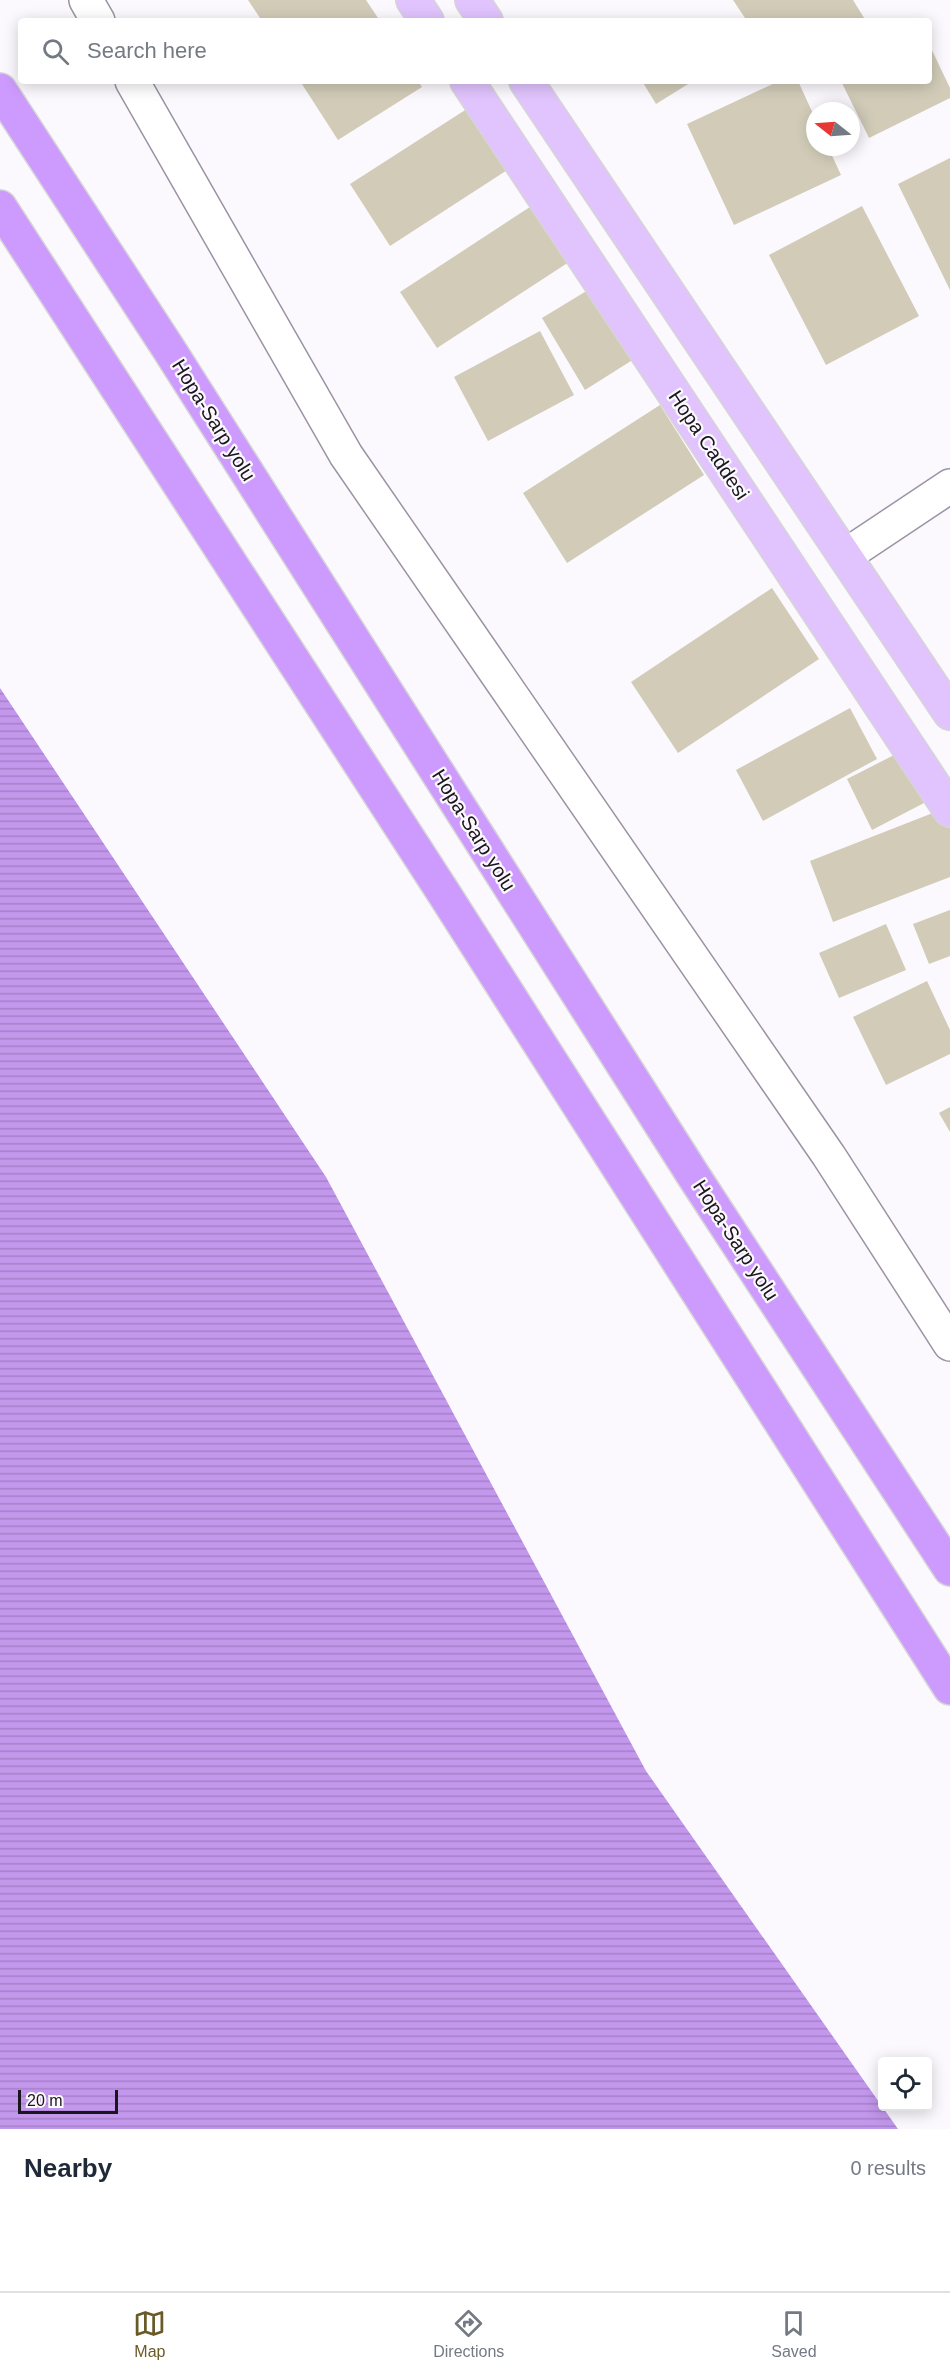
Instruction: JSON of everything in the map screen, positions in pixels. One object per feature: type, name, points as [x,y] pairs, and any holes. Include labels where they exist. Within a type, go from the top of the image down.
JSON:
[{"type":"highway","name":"Hopa-Sarp yolu","points":[[0,90],[170,351],[693,1175],[950,1569]]},
{"type":"highway","points":[[0,207],[450,902],[950,1688]]},
{"type":"main road","points":[[413,0],[425,18]]},
{"type":"main road","points":[[472,0],[484,18]]},
{"type":"main road","name":"Hopa Caddesi","points":[[469,84],[950,810]]},
{"type":"main road","points":[[528,84],[950,713]]},
{"type":"street","points":[[86,0],[96,18]]},
{"type":"street","points":[[134,84],[346,455],[830,1156],[950,1344]]},
{"type":"street","points":[[845,556],[950,486]]},
{"type":"shaded area","points":[[0,688],[326,1177],[646,1771],[878,2101],[878,2111],[885,2111],[898,2129],[0,2129]]},
{"type":"building","points":[[248,0],[366,0],[378,18],[260,18]]},
{"type":"building","points":[[733,0],[853,0],[864,18],[745,18]]},
{"type":"building","points":[[932,50],[950,88],[950,98],[869,138],[860,120],[860,102],[851,102],[842,84],[932,84]]},
{"type":"building","points":[[302,84],[420,84],[422,87],[338,140]]},
{"type":"building","points":[[644,84],[688,84],[656,104]]},
{"type":"building","points":[[773,84],[799,84],[808,102],[806,156],[832,156],[841,175],[734,225],[687,124]]},
{"type":"building","points":[[473,105],[512,167],[390,246],[350,184]]},
{"type":"building","points":[[950,158],[950,290],[898,184]]},
{"type":"building","points":[[533,205],[569,262],[437,348],[400,292]]},
{"type":"building","points":[[862,206],[919,316],[826,365],[769,255]]},
{"type":"building","points":[[598,284],[642,354],[585,390],[542,318]]},
{"type":"building","points":[[540,331],[574,395],[488,441],[454,377]]},
{"type":"building","points":[[660,405],[704,475],[567,563],[523,493]]},
{"type":"building","points":[[772,588],[819,659],[678,753],[631,682]]},
{"type":"building","points":[[850,708],[877,759],[763,821],[736,770]]},
{"type":"building","points":[[898,753],[924,803],[872,830],[847,779]]},
{"type":"building","points":[[943,809],[950,827],[950,877],[833,922],[810,861]]},
{"type":"building","points":[[950,910],[950,956],[929,964],[913,924]]},
{"type":"building","points":[[886,924],[906,970],[839,998],[819,953]]},
{"type":"building","points":[[927,981],[950,1030],[950,1054],[886,1085],[853,1017]]},
{"type":"building","points":[[950,1107],[950,1132],[939,1113]]}]
